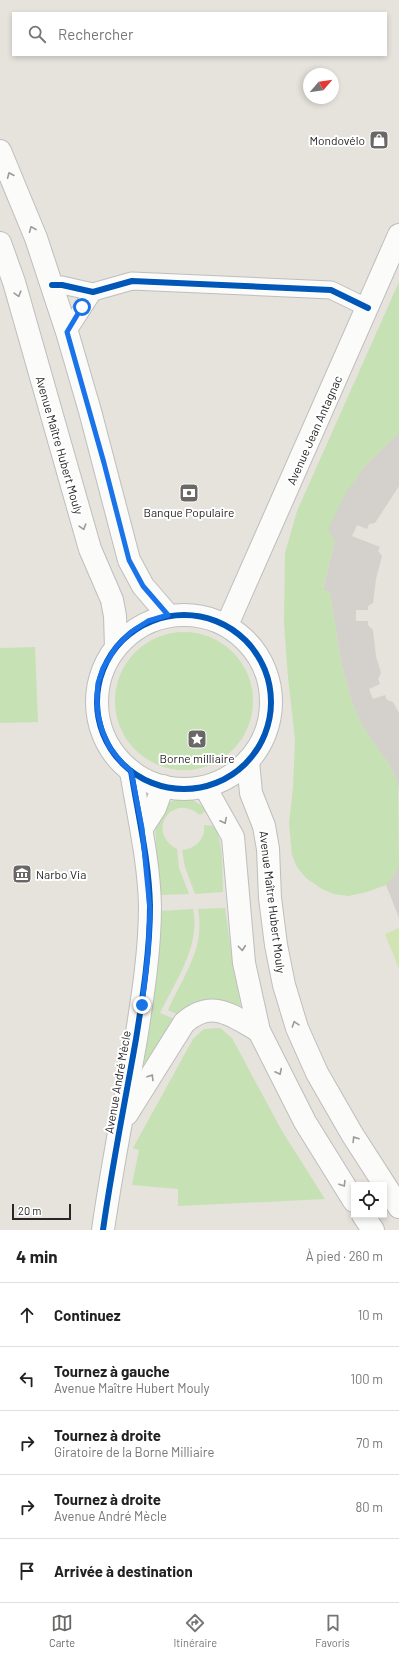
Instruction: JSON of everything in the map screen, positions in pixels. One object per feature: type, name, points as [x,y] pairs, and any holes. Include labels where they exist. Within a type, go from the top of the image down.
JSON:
[{"type":"main road","points":[[0,151],[36,238],[67,332],[129,560],[143,586],[168,615]]},
{"type":"main road","name":"Avenue Jean Antagnac","points":[[227,625],[399,235]]},
{"type":"main road","name":"Avenue Maître Hubert Mouly","points":[[2,253],[14,282],[90,549],[112,600],[115,616],[116,647]]},
{"type":"main road","points":[[168,615],[198,615],[227,625],[247,641],[262,663],[270,688],[271,714],[263,740],[248,761],[229,777],[205,786],[184,789],[163,786],[146,780],[131,771],[122,763],[110,748],[102,730],[98,714],[98,683],[103,668],[116,647],[131,632],[148,621],[168,615]]},
{"type":"main road","name":"Avenue Maître Hubert Mouly","points":[[248,761],[251,794],[264,826],[268,849],[270,898],[276,945],[284,985],[296,1028],[317,1074],[352,1134],[399,1207]]},
{"type":"main road","name":"Avenue André Mècle","points":[[103,1230],[116,1146],[122,1122],[142,1005],[148,953],[150,903],[142,828],[131,771]]},
{"type":"main road","points":[[142,828],[155,808],[163,786]]},
{"type":"main road","points":[[205,786],[233,837],[244,963],[259,1032],[304,1122],[351,1196]]},
{"type":"main road","points":[[122,1122],[184,1023],[189,1019],[207,1010],[228,1012],[259,1032]]},
{"type":"main road","points":[[365,1218],[373,1230]]},
{"type":"street","points":[[52,285],[62,285],[93,292],[132,281],[331,290],[368,308]]},
{"type":"street","points":[[67,332],[93,292]]},
{"type":"green space","points":[[399,282],[399,433],[364,467],[335,540],[323,588],[330,593],[341,662],[351,699],[362,725],[390,766],[398,782],[399,865],[396,873],[386,885],[367,892],[348,896],[334,894],[322,889],[306,878],[297,867],[292,855],[289,823],[293,788],[295,739],[284,623],[285,553],[297,511]]},
{"type":"green space","points":[[184,632],[204,635],[216,640],[233,652],[245,669],[250,681],[253,701],[250,721],[245,733],[233,750],[216,762],[204,767],[184,770],[164,767],[152,762],[135,750],[123,733],[118,721],[115,701],[118,681],[123,669],[135,652],[152,640],[164,635]]},
{"type":"green space","points":[[35,647],[38,722],[0,723],[0,648]]},
{"type":"green space","points":[[181,798],[192,800],[207,810],[200,815],[190,809],[180,808],[172,811],[166,817],[163,824],[163,833],[168,842],[177,849],[179,868],[189,894],[159,895],[155,824],[163,807],[170,802]]},
{"type":"green space","points":[[204,825],[215,826],[218,834],[222,859],[223,892],[195,894],[185,867],[182,850],[191,848],[199,842],[203,835]]},
{"type":"green space","points":[[225,908],[241,1007],[181,1016],[168,1010],[196,949],[199,929],[198,909]]},
{"type":"green space","points":[[193,909],[194,923],[190,950],[179,976],[160,1013],[177,1020],[144,1071],[139,1069],[160,911]]},
{"type":"green space","points":[[399,928],[399,969],[385,934]]},
{"type":"green space","points":[[220,1028],[232,1038],[282,1131],[325,1199],[178,1206],[178,1189],[132,1185],[139,1150],[133,1148],[193,1039],[204,1029]]},
{"type":"shaded area","points":[[399,433],[399,486],[375,523],[369,524],[367,529],[357,525],[352,536],[380,547],[378,551],[382,556],[376,579],[373,603],[368,606],[368,610],[356,610],[356,621],[368,621],[368,625],[373,630],[376,656],[381,673],[378,679],[380,684],[369,689],[373,699],[385,695],[387,700],[393,702],[399,713],[399,794],[398,782],[390,766],[362,725],[351,699],[341,662],[330,593],[323,589],[335,540],[328,530],[344,496],[364,467]]},
{"type":"shaded area","points":[[399,865],[399,918],[386,885],[396,873]]},
{"type":"cycle path","points":[[52,285],[62,285],[93,292],[132,281],[331,290],[368,308]]},
{"type":"cycle path","points":[[175,615],[193,615],[225,625],[246,640],[261,661],[271,693],[271,702],[271,711],[261,743],[246,764],[225,779],[209,785],[193,789],[175,789],[143,779],[122,764],[107,743],[101,727],[97,711],[97,693],[107,661],[122,640],[143,625],[159,619],[175,615]]},
{"type":"cycle path","points":[[103,1230],[114,1158],[139,1022],[149,939],[150,906],[148,872],[131,771]]},
{"type":"place","name":"Mondovélo","points":[[379,140]]},
{"type":"place","name":"Banque Populaire","points":[[189,493]]},
{"type":"place","name":"Borne milliaire","points":[[197,739]]},
{"type":"place","name":"Narbo Via","points":[[22,874]]},
{"type":"route","points":[[82,307],[67,332],[104,463],[125,548],[133,570],[143,586],[168,615],[148,621],[131,632],[116,647],[103,668],[98,683],[98,714],[102,730],[110,748],[122,763],[131,771],[142,828],[150,903],[148,953],[142,1005]]}]
